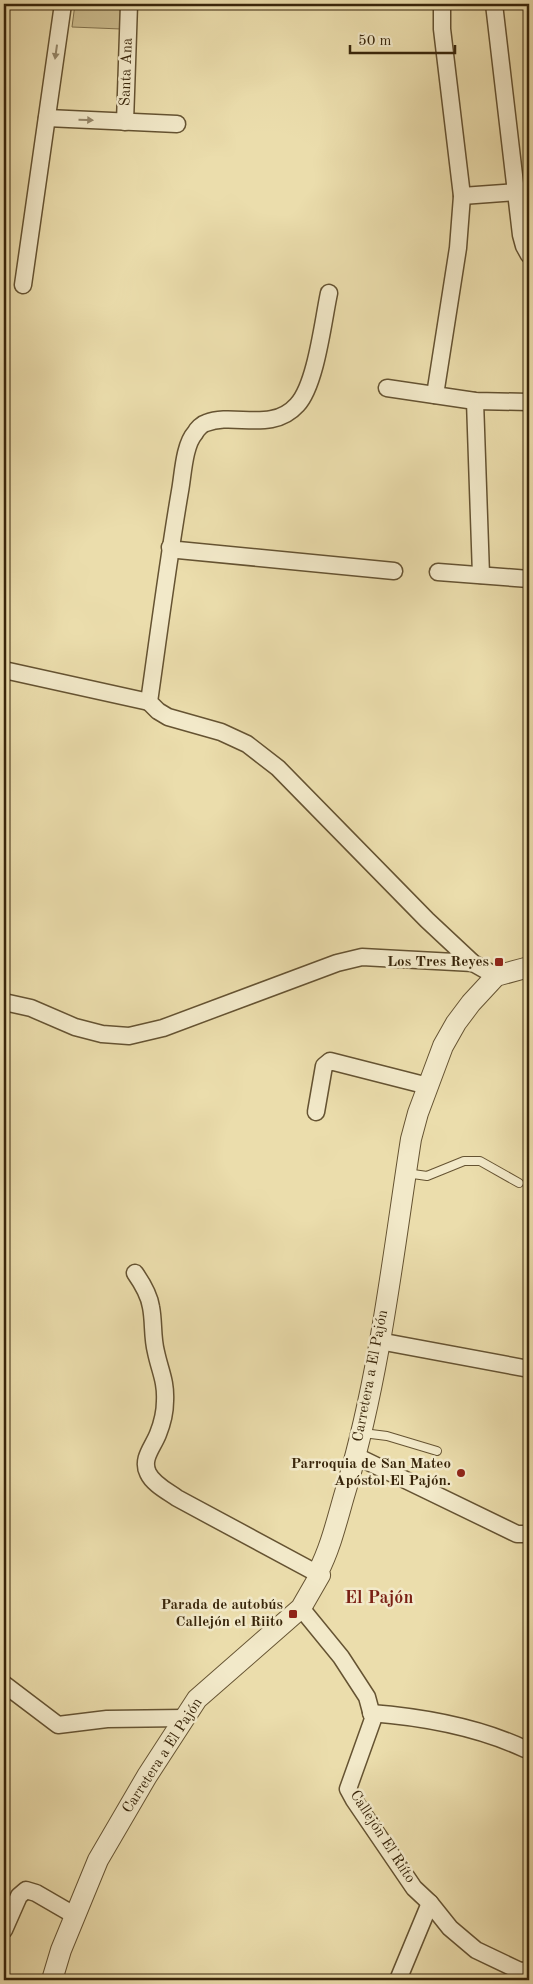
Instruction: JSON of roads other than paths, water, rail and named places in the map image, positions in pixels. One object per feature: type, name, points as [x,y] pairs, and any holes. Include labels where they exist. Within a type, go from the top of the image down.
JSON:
[{"type":"street","points":[[22,284],[63,4]]},
{"type":"street","name":"Santa Ana","points":[[46,118],[125,122],[128,4]]},
{"type":"street","points":[[435,395],[458,248],[462,196],[442,29],[442,4]]},
{"type":"street","points":[[494,4],[521,235],[529,255]]},
{"type":"street","points":[[125,122],[176,124]]},
{"type":"street","points":[[462,196],[516,192]]},
{"type":"street","points":[[149,702],[170,547],[187,451],[193,435],[204,423],[221,420],[264,420],[281,416],[297,405],[307,387],[315,362],[329,293]]},
{"type":"street","points":[[386,388],[474,402],[529,402]]},
{"type":"street","points":[[474,402],[481,575]]},
{"type":"street","points":[[170,547],[178,550],[394,571]]},
{"type":"street","points":[[438,572],[529,579]]},
{"type":"street","points":[[4,670],[149,702],[168,717],[221,732],[247,744],[278,768],[427,920],[473,963],[496,976],[529,967]]},
{"type":"street","points":[[4,1002],[32,1008],[75,1027],[102,1034],[129,1036],[163,1028],[337,963],[362,957],[473,963]]},
{"type":"street","name":"Carretera a El Pajón","points":[[52,1980],[74,1915],[98,1860],[147,1776],[184,1718],[197,1699],[301,1608],[320,1575],[318,1572],[327,1555],[356,1456],[379,1341],[406,1173],[418,1113],[443,1046],[456,1023],[471,1003],[496,976]]},
{"type":"street","points":[[316,1112],[324,1066],[330,1062],[428,1086]]},
{"type":"street","points":[[136,1272],[146,1291],[151,1307],[152,1330],[156,1352],[164,1377],[165,1401],[163,1418],[146,1462],[148,1473],[156,1483],[177,1498],[320,1575]]},
{"type":"street","points":[[379,1341],[529,1369]]},
{"type":"street","points":[[356,1456],[517,1534],[529,1534]]},
{"type":"street","points":[[301,1608],[341,1657],[367,1697],[371,1713],[432,1721],[487,1735],[525,1749]]},
{"type":"street","points":[[4,1684],[58,1725],[107,1719],[184,1718]]},
{"type":"street","name":"Callejón El Riíto","points":[[371,1713],[373,1719],[348,1789],[414,1888],[430,1902],[450,1928],[476,1950],[518,1970],[529,1972]]},
{"type":"street","points":[[4,1930],[19,1896],[26,1890],[36,1892],[74,1915]]},
{"type":"street","points":[[398,1980],[430,1902]]},
{"type":"lane","points":[[406,1173],[426,1176],[464,1162],[480,1161],[519,1182]]},
{"type":"lane","points":[[361,1432],[386,1436],[437,1451]]},
{"type":"place","name":"Los Tres Reyes","points":[[499,962]]},
{"type":"place","name":"Parroquia de San Mateo Apóstol El Pajón.","points":[[461,1473]]},
{"type":"place","name":"Parada de autobús Callejón el Riito","points":[[293,1614]]},
{"type":"district","name":"El Pajón","points":[[379,1598]]}]
